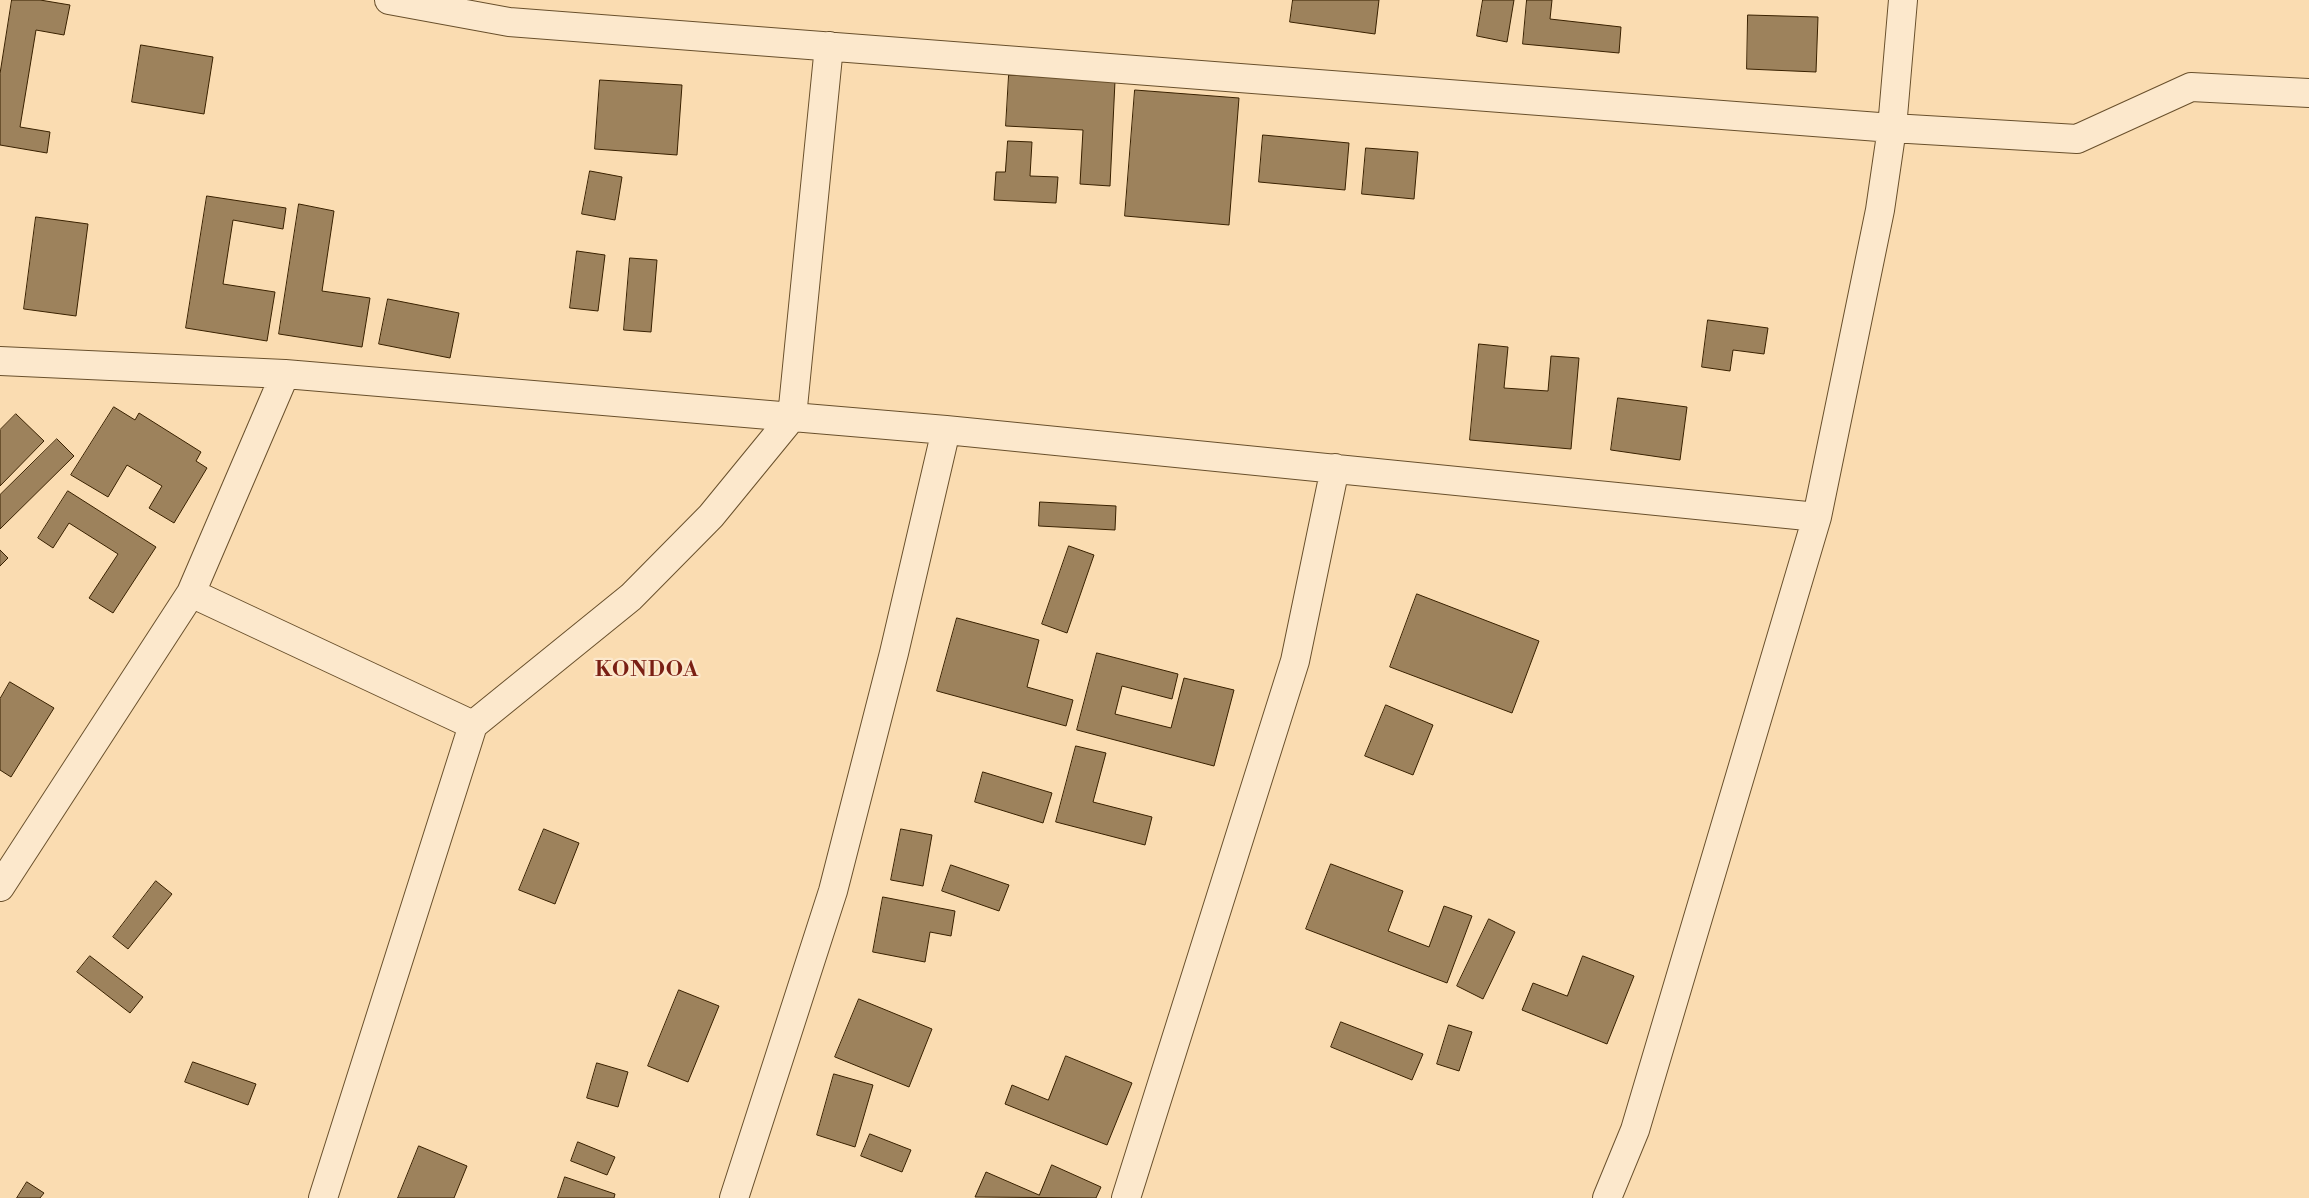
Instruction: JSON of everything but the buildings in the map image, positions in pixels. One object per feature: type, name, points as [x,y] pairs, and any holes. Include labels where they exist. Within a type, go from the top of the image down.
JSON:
[{"type":"street","points":[[389,0],[509,22],[1892,128],[2077,139],[2191,87],[2309,93]]},
{"type":"street","points":[[1607,1198],[1635,1130],[1817,517],[1880,210],[1892,128],[1902,0]]},
{"type":"street","points":[[323,1198],[473,725],[631,597],[711,516],[792,417],[830,46]]},
{"type":"street","points":[[0,361],[284,374],[946,430],[1817,517]]},
{"type":"street","points":[[0,887],[191,593],[284,374]]},
{"type":"street","points":[[734,1198],[833,891],[894,653],[946,430]]},
{"type":"street","points":[[1126,1198],[1295,661],[1334,468]]},
{"type":"street","points":[[191,593],[473,725]]},
{"type":"district","name":"KONDOA","points":[[647,671]]}]
